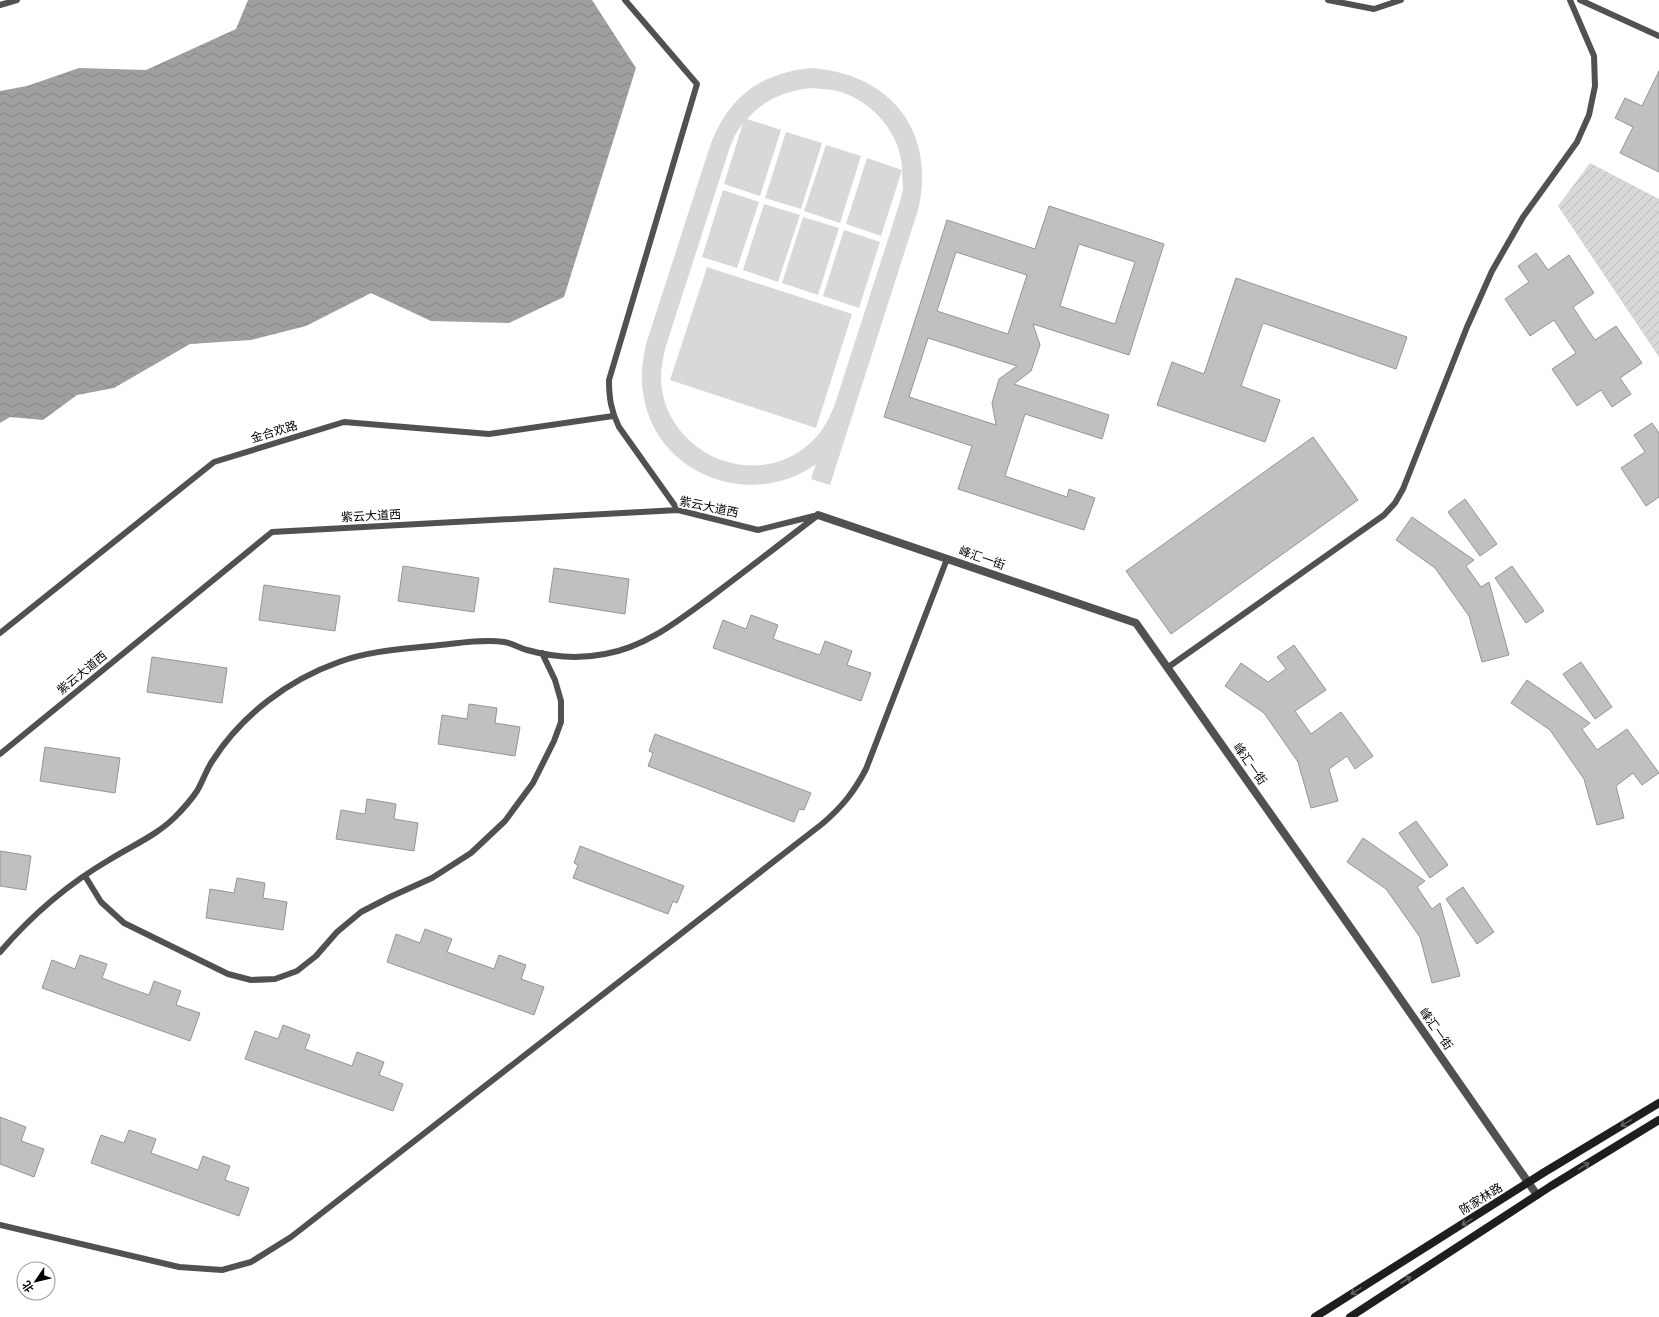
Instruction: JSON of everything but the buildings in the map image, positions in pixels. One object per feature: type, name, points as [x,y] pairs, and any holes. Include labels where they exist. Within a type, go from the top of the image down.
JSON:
[{"type":"main road","name":"陈家林路","points":[[1315,1317],[1500,1202],[1542,1173],[1659,1103]]},
{"type":"main road","points":[[1350,1317],[1551,1186],[1659,1120]]},
{"type":"street","name":"峰汇一街","points":[[818,515],[1136,623],[1537,1195]]},
{"type":"lane","points":[[0,5],[18,0]]},
{"type":"lane","points":[[626,0],[697,84],[609,380],[609,398],[613,416],[619,427],[678,510]]},
{"type":"lane","points":[[1328,0],[1374,9],[1401,0]]},
{"type":"lane","points":[[1167,668],[1384,515],[1395,503],[1403,489],[1467,328],[1492,271],[1523,217],[1577,142],[1589,115],[1595,86],[1594,56],[1570,0]]},
{"type":"lane","points":[[1580,0],[1659,36]]},
{"type":"lane","name":"金合欢路","points":[[0,633],[214,462],[344,422],[489,434],[613,416]]},
{"type":"lane","name":"紫云大道西","points":[[0,754],[272,532],[678,510],[758,530],[818,515]]},
{"type":"lane","points":[[0,952],[38,913],[85,876],[108,860],[147,839],[174,818],[197,791],[212,760],[238,728],[268,700],[302,678],[340,661],[380,651],[486,641],[507,642],[527,650],[553,656],[579,657],[605,654],[631,647],[655,636],[738,577],[818,515]]},
{"type":"lane","points":[[0,1225],[179,1266],[222,1270],[251,1262],[291,1237],[804,839],[840,808],[855,790],[866,769],[947,559]]},
{"type":"lane","points":[[85,876],[101,902],[124,923],[228,974],[251,980],[274,979],[297,970],[316,956],[337,932],[361,912],[432,878],[471,853],[505,821],[533,783],[554,741],[561,722],[561,701],[555,680],[542,653]]},
{"type":"shaded area","points":[[810,68],[838,72],[863,81],[884,94],[901,111],[913,132],[920,155],[922,181],[918,210],[830,485],[811,479],[816,464],[791,478],[765,484],[738,484],[712,478],[688,465],[668,448],[653,425],[644,398],[642,384],[643,364],[646,344],[711,143],[719,127],[727,112],[737,100],[749,90],[762,82],[792,71]],"holes":[[[811,88],[830,90],[841,92],[853,97],[864,103],[884,122],[897,144],[901,157],[903,190],[835,404],[821,431],[807,446],[790,457],[777,462],[756,465],[736,464],[717,458],[699,448],[684,435],[672,419],[664,400],[661,379],[662,367],[665,349],[729,150],[735,135],[743,123],[724,184],[760,196],[781,130],[747,119],[768,101],[784,94],[802,89]]]},
{"type":"shaded area","points":[[786,132],[822,143],[801,209],[765,198]]},
{"type":"shaded area","points":[[826,145],[861,156],[840,223],[804,211]]},
{"type":"shaded area","points":[[867,158],[902,170],[881,236],[846,224]]},
{"type":"shaded area","points":[[1590,163],[1659,199],[1659,357],[1558,206]]},
{"type":"shaded area","points":[[723,190],[759,202],[737,268],[702,257]]},
{"type":"shaded area","points":[[764,204],[800,215],[778,282],[743,270]]},
{"type":"shaded area","points":[[803,217],[839,228],[818,295],[782,283]]},
{"type":"shaded area","points":[[844,230],[880,242],[859,308],[823,296]]},
{"type":"shaded area","points":[[707,267],[852,314],[816,428],[670,380]]},
{"type":"water","points":[[248,0],[592,0],[636,68],[564,297],[509,323],[431,321],[371,293],[306,326],[251,340],[190,344],[114,388],[77,395],[43,420],[10,417],[0,423],[0,91],[27,86],[79,68],[146,70],[236,29]]}]
